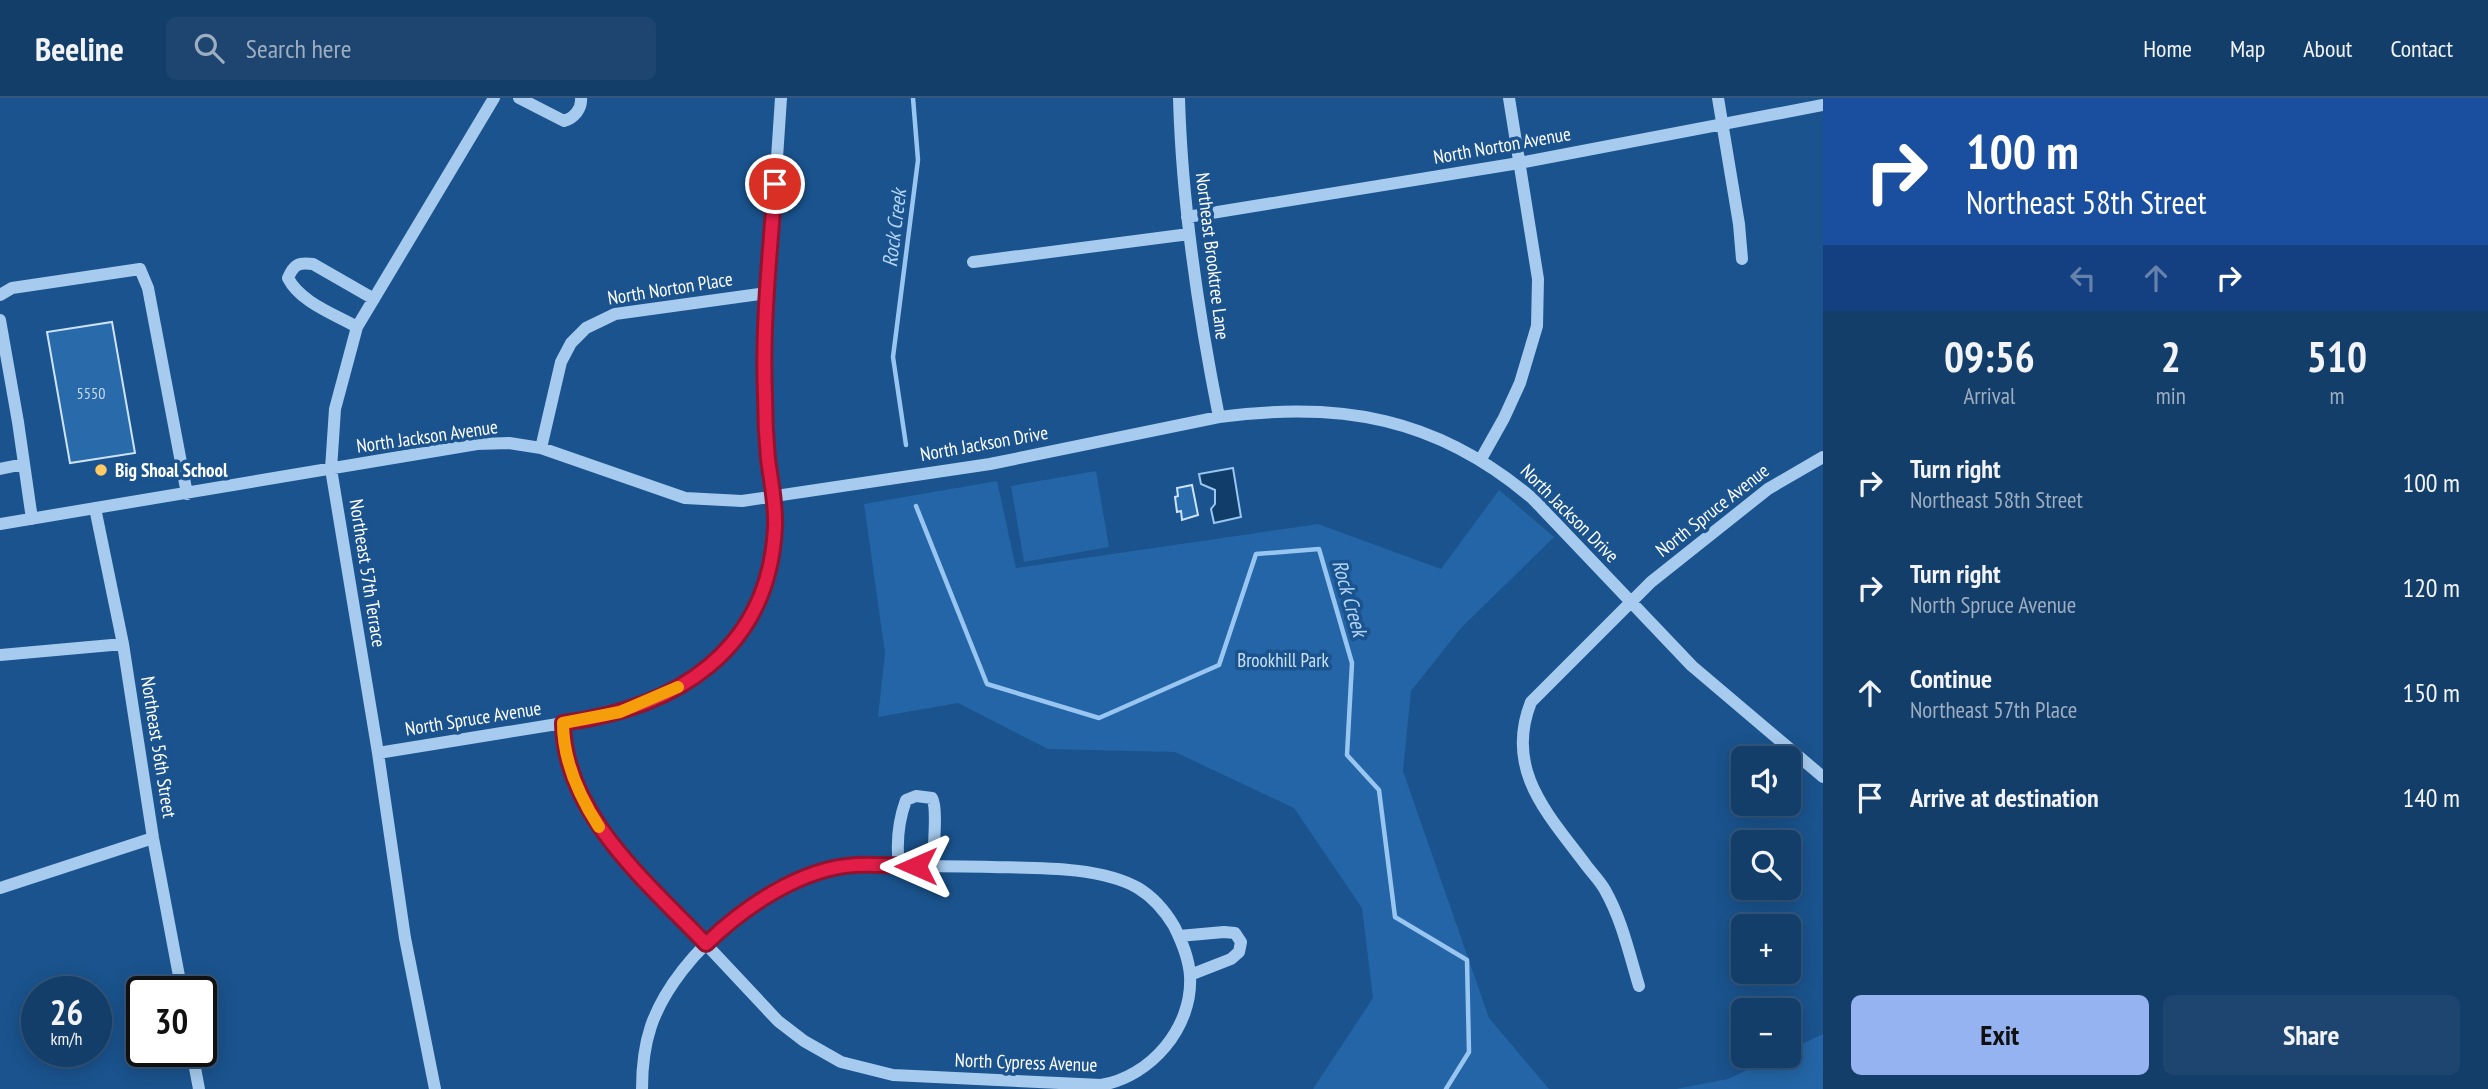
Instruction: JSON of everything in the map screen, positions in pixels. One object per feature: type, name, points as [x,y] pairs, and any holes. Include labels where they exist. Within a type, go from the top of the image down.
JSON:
[{"type":"street","name":"Northeast 57th Terrace","points":[[435,1089],[405,938],[378,752],[331,470],[335,409],[357,327],[494,98]]},
{"type":"street","points":[[519,98],[564,121],[571,119],[576,113],[581,98]]},
{"type":"street","name":"North Spruce Avenue","points":[[378,752],[620,712],[657,698],[691,679],[732,647],[750,620],[769,569],[775,527],[765,393],[767,293],[781,98]]},
{"type":"street","name":"Northeast Brooktree Lane","points":[[1178,98],[1189,233],[1202,329],[1219,417]]},
{"type":"street","points":[[1481,459],[1520,383],[1537,326],[1538,279],[1509,98]]},
{"type":"street","points":[[1718,98],[1739,224],[1742,259]]},
{"type":"street","name":"North Norton Avenue","points":[[1188,217],[1518,163],[1823,105]]},
{"type":"street","points":[[973,262],[1189,233]]},
{"type":"street","points":[[357,327],[312,302],[292,286],[288,278],[291,271],[296,264],[302,262],[313,264],[374,299]]},
{"type":"street","points":[[0,295],[12,288],[140,269],[148,288],[187,494]]},
{"type":"street","name":"North Norton Place","points":[[541,448],[561,362],[571,344],[586,328],[615,314],[767,293]]},
{"type":"street","points":[[0,320],[32,519]]},
{"type":"street","name":"North Jackson Drive","points":[[896,478],[990,464],[1219,417],[1255,413],[1300,411],[1376,419],[1413,428],[1443,439],[1481,459],[1533,499],[1692,666],[1823,777]]},
{"type":"street","name":"North Jackson Avenue","points":[[0,524],[477,444],[509,443],[561,453],[685,498],[741,501],[774,498],[896,478]]},
{"type":"street","name":"North Spruce Avenue","points":[[1639,986],[1614,906],[1603,886],[1535,795],[1527,775],[1522,754],[1522,733],[1531,702],[1651,582],[1768,489],[1823,457]]},
{"type":"street","points":[[0,469],[24,464]]},
{"type":"street","name":"Northeast 56th Street","points":[[95,508],[123,644],[153,838],[178,976]]},
{"type":"street","points":[[0,655],[123,644]]},
{"type":"street","name":"North Cypress Avenue","points":[[563,723],[563,740],[568,762],[580,795],[611,843],[706,944],[778,1021],[822,1053],[862,1069],[923,1083],[1101,1085],[1129,1077],[1153,1060],[1178,1028],[1186,1010],[1190,975],[1187,955],[1169,917],[1146,894],[1117,878],[1056,869],[854,865],[802,879],[754,904],[706,944],[672,985],[660,1005],[645,1047],[642,1089]]},
{"type":"street","points":[[899,866],[897,843],[900,817],[906,800],[916,796],[932,798],[936,804],[933,866]]},
{"type":"street","points":[[0,888],[153,838]]},
{"type":"street","points":[[1179,936],[1235,933],[1241,942],[1239,953],[1231,959],[1190,975]]},
{"type":"street","points":[[195,1067],[199,1089]]},
{"type":"green space","points":[[1096,471],[1109,547],[1024,562],[1011,486]]},
{"type":"green space","name":"Brookhill Park","points":[[997,481],[1016,568],[1318,524],[1441,569],[1499,490],[1554,537],[1461,628],[1411,691],[1403,771],[1489,1018],[1549,1089],[1313,1089],[1373,998],[1362,908],[1294,808],[1175,752],[1048,749],[958,703],[878,717],[885,653],[864,504]]},
{"type":"green space","points":[[1823,1034],[1823,1089],[1676,1089],[1728,1079],[1751,1068],[1801,1068],[1801,1044]]},
{"type":"shaded area","points":[[1233,468],[1241,517],[1214,523],[1211,509],[1215,504],[1215,490],[1201,484],[1199,474]]},
{"type":"building","points":[[112,322],[135,453],[70,463],[47,332]]},
{"type":"building","points":[[1192,485],[1198,515],[1182,520],[1181,511],[1177,512],[1177,488]]},
{"type":"waterway","name":"Rock Creek","points":[[906,445],[893,357],[918,160],[913,98]]},
{"type":"waterway","name":"Rock Creek","points":[[916,506],[987,684],[1099,718],[1219,665],[1256,554],[1319,549],[1352,663],[1347,755],[1379,790],[1395,917],[1467,960],[1469,1052],[1446,1089]]},
{"type":"slow traffic","points":[[599,827],[580,795],[568,762],[563,740],[563,723],[620,712],[678,687]]},
{"type":"place","name":"Big Shoal School","points":[[101,470]]},
{"type":"route","points":[[775,184],[764,352],[768,456],[775,527],[769,569],[759,600],[750,620],[732,647],[707,668],[674,689],[639,705],[601,717],[563,723],[563,740],[580,795],[597,825],[706,944],[754,904],[802,879],[854,865],[916,866]]}]
